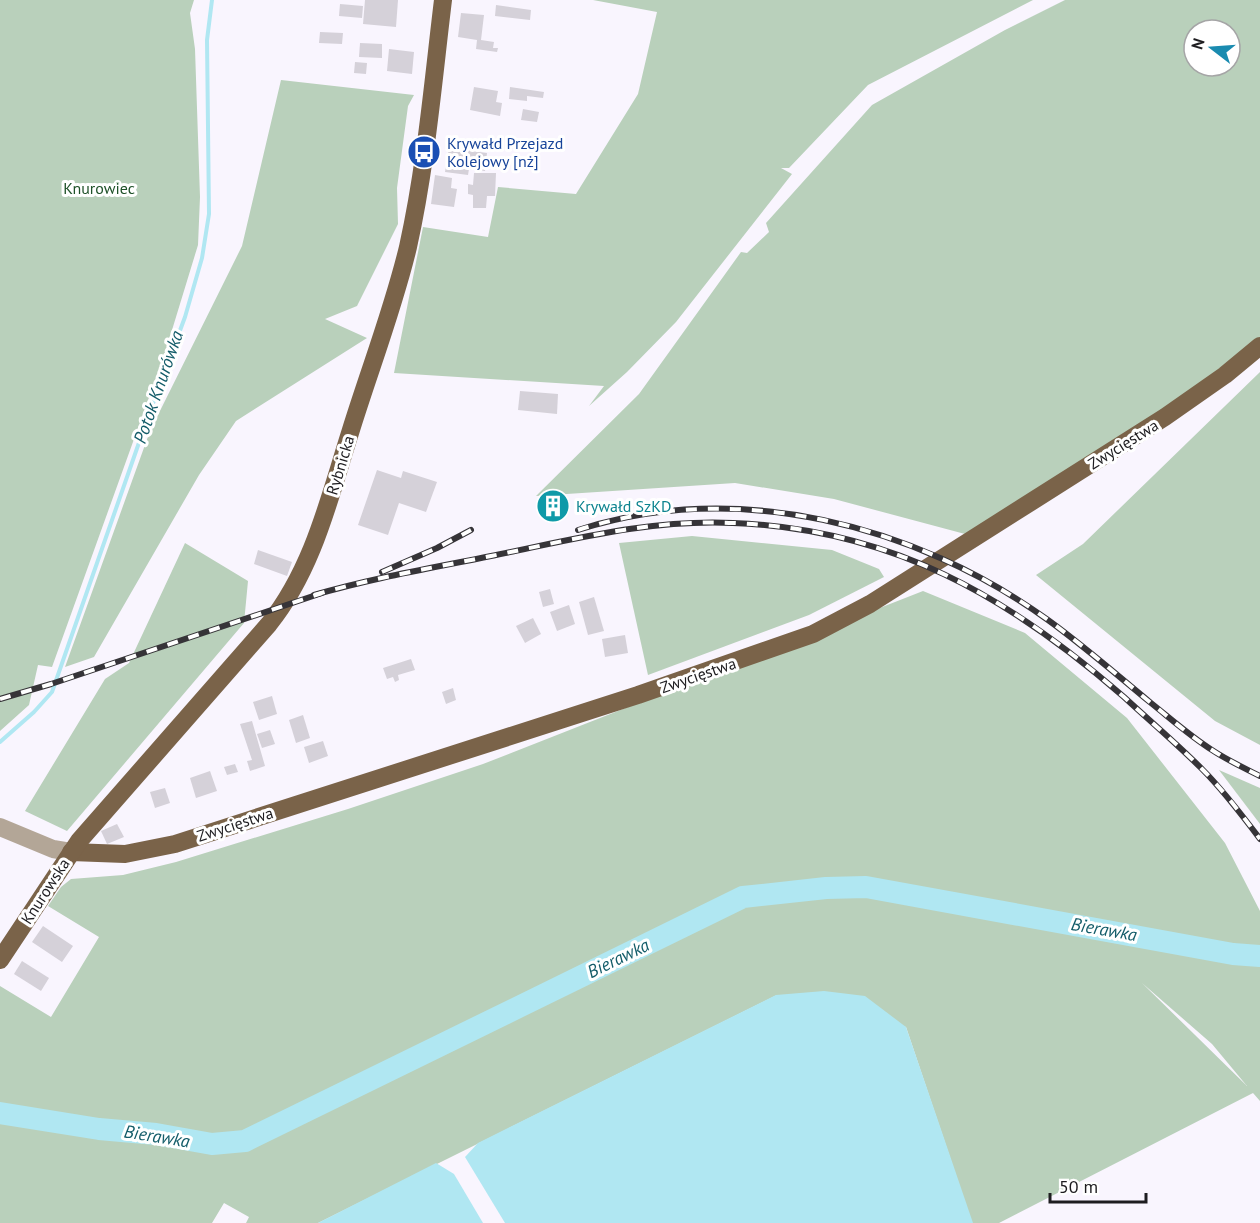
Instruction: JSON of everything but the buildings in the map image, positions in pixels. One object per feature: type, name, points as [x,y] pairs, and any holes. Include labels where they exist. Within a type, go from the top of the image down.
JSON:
[{"type":"main road","name":"Rybnicka","points":[[70,852],[269,624],[305,566],[324,517],[406,254],[421,172],[443,0]]},
{"type":"main road","name":"Zwycięstwa","points":[[70,852],[125,854],[175,844],[638,695],[813,634],[870,604],[1165,417],[1225,375],[1260,346]]},
{"type":"main road","name":"Knurowska","points":[[0,960],[70,852]]},
{"type":"street","points":[[0,827],[53,849],[70,852]]},
{"type":"green space","name":"Knurowiec","points":[[0,0],[194,0],[190,13],[195,49],[200,197],[198,245],[165,353],[52,667],[38,665],[29,705],[0,731]]},
{"type":"green space","points":[[593,0],[1033,0],[868,85],[789,168],[781,168],[792,174],[676,322],[627,372],[589,406],[604,386],[394,373],[423,227],[488,237],[498,187],[576,194],[638,94],[657,12]]},
{"type":"green space","points":[[1065,0],[1260,0],[1260,338],[1248,350],[1118,441],[965,534],[834,499],[735,483],[536,496],[639,394],[741,252],[747,253],[769,232],[766,223],[872,105],[1005,30]]},
{"type":"green space","points":[[281,80],[414,95],[408,106],[397,188],[398,224],[357,306],[325,319],[367,338],[236,421],[199,475],[94,657],[65,667],[150,431],[242,246]]},
{"type":"green space","points":[[1260,372],[1260,745],[1215,721],[1036,575],[1083,544]]},
{"type":"green space","points":[[692,536],[832,550],[879,569],[884,577],[809,615],[648,675],[619,543]]},
{"type":"green space","points":[[185,543],[248,581],[244,623],[67,831],[25,811],[105,679],[129,663]]},
{"type":"green space","points":[[923,591],[1025,633],[1127,718],[1225,843],[1260,911],[1260,1101],[1253,1093],[999,1223],[972,1223],[906,1027],[777,995],[318,1223],[246,1223],[249,1217],[224,1203],[212,1223],[0,1223],[0,986],[51,1017],[99,937],[48,906],[61,887],[71,879],[123,875],[176,862],[348,809],[483,764]],"holes":[[[1142,983],[1212,1044],[1247,1086]]]},
{"type":"green space","points":[[1219,770],[1260,788],[1260,824]]},
{"type":"water","points":[[824,991],[865,996],[906,1027],[973,1223],[505,1223],[465,1157],[478,1143],[776,995]]},
{"type":"water","points":[[436,1163],[454,1174],[483,1223],[318,1223]]},
{"type":"waterway","name":"Potok Knurówka","points":[[0,742],[34,712],[52,692],[185,317],[202,258],[209,214],[207,40],[212,0]]},
{"type":"waterway","name":"Bierawka","points":[[0,1113],[212,1144],[245,1141],[743,897],[826,888],[866,887],[1233,954],[1260,956]]},
{"type":"railway","points":[[578,530],[638,515],[700,509],[762,511],[823,520],[883,536],[941,558],[996,586],[1048,620],[1196,739],[1260,776]]},
{"type":"railway","points":[[314,595],[380,578],[641,527],[733,523],[790,528],[844,539],[896,554],[944,574],[991,599],[1036,628],[1124,697],[1183,751],[1217,785],[1260,839]]},
{"type":"railway","points":[[382,572],[471,530]]},
{"type":"railway","points":[[0,699],[322,593]]},
{"type":"place","name":"Krywałd Przejazd Kolejowy [nż]","points":[[424,152]]},
{"type":"place","name":"Krywałd SzKD","points":[[553,506]]}]
